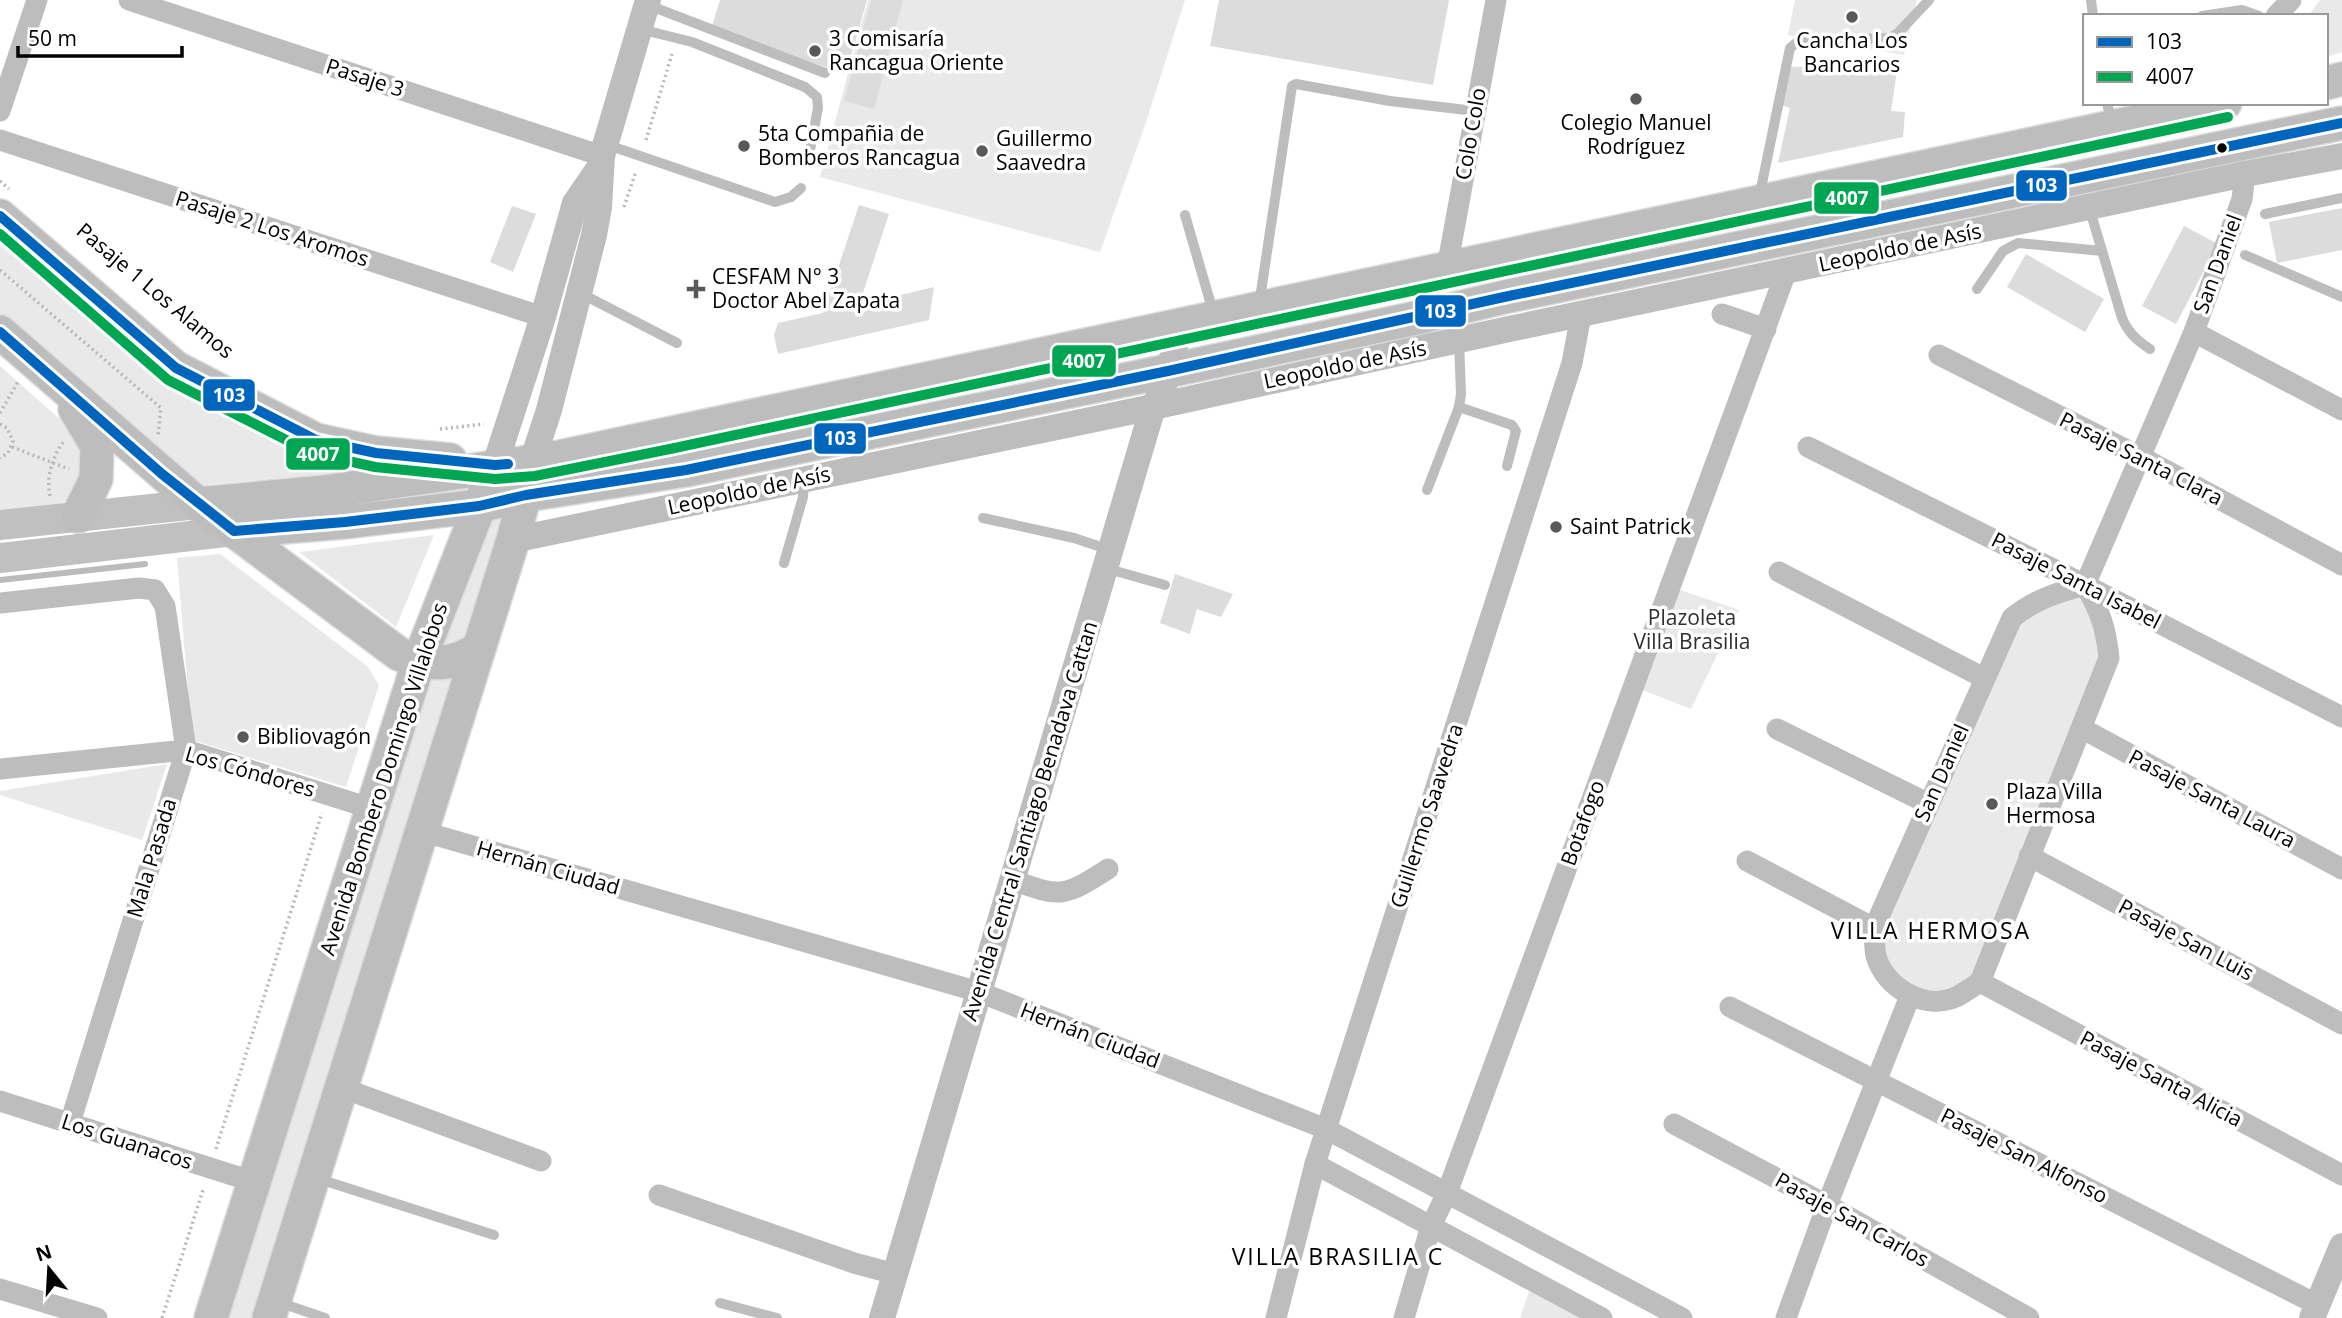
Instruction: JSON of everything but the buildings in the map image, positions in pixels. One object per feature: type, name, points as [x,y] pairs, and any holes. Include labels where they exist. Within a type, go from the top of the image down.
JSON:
[{"type":"main road","points":[[0,525],[324,492],[495,465],[532,462],[1759,201],[2110,115],[2206,105]]},
{"type":"main road","points":[[0,558],[479,506],[526,495],[685,470],[1168,371],[1504,297],[2342,123]]},
{"type":"main road","points":[[5,203],[176,368],[317,440],[376,453],[495,465]]},
{"type":"main road","points":[[1315,340],[1331,323],[1354,310],[1447,268]]},
{"type":"main road","points":[[0,332],[198,505],[400,654],[419,662],[449,663],[463,659],[478,649]]},
{"type":"main road","points":[[64,389],[97,446],[96,479],[68,517]]},
{"type":"main road","name":"Avenida Bombero Domingo Villalobos","points":[[271,1309],[513,540],[532,462]]},
{"type":"main road","name":"Avenida Bombero Domingo Villalobos","points":[[211,1318],[419,662],[495,465]]},
{"type":"street","points":[[0,111],[37,0]]},
{"type":"street","name":"Pasaje 3","points":[[129,0],[602,156]]},
{"type":"street","name":"Colo Colo","points":[[1447,268],[1496,0]]},
{"type":"street","points":[[2278,14],[2291,0]]},
{"type":"street","name":"Avenida Bombero Domingo Villalobos","points":[[532,462],[549,410],[580,293],[599,206],[602,156],[645,11]]},
{"type":"street","name":"Pasaje 2 Los Aromos","points":[[0,140],[543,317]]},
{"type":"street","name":"Avenida Bombero Domingo Villalobos","points":[[495,465],[543,317],[575,202],[602,156]]},
{"type":"street","name":"Leopoldo de Asís","points":[[513,540],[1153,407],[2245,174],[2342,157]]},
{"type":"street","name":"San Daniel","points":[[1874,928],[2012,618],[2026,607],[2052,594],[2085,585],[2194,332],[2242,199],[2245,174]]},
{"type":"street","name":"Botafogo","points":[[1404,1318],[1431,1226],[1447,1193],[1786,272]]},
{"type":"street","points":[[1722,314],[1766,329]]},
{"type":"street","name":"Guillermo Saavedra","points":[[1276,1318],[1315,1164],[1573,363],[1580,315]]},
{"type":"street","name":"Avenida Central Santiago Benadava Cattan","points":[[882,1318],[1153,407],[1168,371],[1180,326]]},
{"type":"street","points":[[2194,332],[2342,410]]},
{"type":"street","name":"Pasaje Santa Clara","points":[[1939,355],[2141,457],[2342,565]]},
{"type":"street","name":"Pasaje Santa Isabel","points":[[1808,447],[2342,717]]},
{"type":"street","points":[[1779,572],[1984,678]]},
{"type":"street","points":[[1747,861],[1874,928],[1877,957],[1890,980],[1910,996],[1930,1002],[1955,998],[1980,982],[2109,659],[2106,630],[2098,607],[2085,585]]},
{"type":"street","name":"Mala Pasada","points":[[0,603],[139,588],[155,590],[164,606],[186,750],[70,1124]]},
{"type":"street","points":[[1777,729],[1929,804]]},
{"type":"street","name":"Pasaje Santa Laura","points":[[2082,729],[2342,869]]},
{"type":"street","name":"Los Cóndores","points":[[0,769],[186,750],[373,809]]},
{"type":"street","name":"Hernán Ciudad","points":[[421,831],[979,992],[1326,1129],[1672,1316]]},
{"type":"street","name":"Pasaje San Luis","points":[[2029,856],[2342,1024]]},
{"type":"street","points":[[1012,880],[1041,890],[1063,893],[1078,888],[1108,869]]},
{"type":"street","name":"Pasaje Santa Alicia","points":[[1980,982],[2342,1175]]},
{"type":"street","points":[[1786,1318],[1827,1205],[1910,996]]},
{"type":"street","name":"Pasaje San Alfonso","points":[[1730,1007],[2315,1311]]},
{"type":"street","points":[[340,1087],[541,1161]]},
{"type":"street","name":"Los Guanacos","points":[[0,1101],[254,1182]]},
{"type":"street","name":"Pasaje San Carlos","points":[[1674,1124],[1827,1205],[2029,1318]]},
{"type":"street","points":[[1315,1164],[1602,1318]]},
{"type":"street","points":[[659,1195],[854,1263],[895,1274]]},
{"type":"street","points":[[2315,1311],[2342,1246]]},
{"type":"street","points":[[0,1289],[97,1318]]},
{"type":"lane","points":[[1759,201],[1790,48],[1805,41],[1890,38],[1929,0]]},
{"type":"lane","points":[[2215,14],[2242,10],[2253,14]]},
{"type":"lane","points":[[645,11],[825,74]]},
{"type":"lane","points":[[645,11],[692,42],[805,87],[817,97],[818,108],[809,155]]},
{"type":"lane","points":[[1259,308],[1292,86],[1296,84],[1377,99],[1475,111]]},
{"type":"lane","points":[[602,156],[775,202],[791,197],[801,188]]},
{"type":"lane","points":[[2264,214],[2342,198]]},
{"type":"lane","points":[[2089,207],[2126,329],[2150,349]]},
{"type":"lane","points":[[1185,215],[1215,318]]},
{"type":"lane","points":[[1977,289],[2003,251],[2018,243],[2102,251]]},
{"type":"lane","points":[[2245,255],[2342,297]]},
{"type":"lane","points":[[580,293],[677,343]]},
{"type":"lane","points":[[1427,490],[1459,407],[1459,340]]},
{"type":"lane","points":[[1459,407],[1512,425],[1516,431],[1507,466]]},
{"type":"lane","points":[[784,563],[803,497],[804,479]]},
{"type":"lane","points":[[983,518],[1074,538],[1108,559],[1164,585]]},
{"type":"lane","points":[[313,1177],[494,1235]]},
{"type":"lane","points":[[720,1303],[777,1318]]},
{"type":"lane","points":[[271,1309],[325,1318]]},
{"type":"path","points":[[0,181],[5,203]]},
{"type":"path","points":[[0,270],[161,408],[158,436],[165,442]]},
{"type":"path","points":[[0,413],[31,360]]},
{"type":"path","points":[[68,517],[49,490],[52,463],[61,445],[83,422]]},
{"type":"path","points":[[0,424],[12,434],[12,447],[0,457]]},
{"type":"path","points":[[437,429],[484,424],[508,429]]},
{"type":"path","points":[[12,447],[96,479]]},
{"type":"path","points":[[162,1318],[328,794]]},
{"type":"green space","name":"Guillermo Saavedra","points":[[868,0],[1185,0],[1100,252],[820,177]]},
{"type":"green space","name":"Cancha Los Bancarios","points":[[1795,0],[1917,0],[1904,55],[1788,35]]},
{"type":"green space","points":[[2320,0],[2342,0],[2342,52],[2328,56],[2328,14],[2310,14]]},
{"type":"green space","points":[[0,238],[174,386],[324,459],[368,470],[192,486],[0,320]]},
{"type":"green space","points":[[0,366],[73,431],[80,442],[85,473],[69,499],[59,506],[0,514]]},
{"type":"green space","points":[[507,512],[258,1318],[221,1318],[424,682],[488,515]]},
{"type":"green space","points":[[434,535],[396,627],[299,552]]},
{"type":"green space","points":[[220,554],[367,666],[379,685],[346,787],[192,740],[177,558]]},
{"type":"green space","name":"Plaza Villa Hermosa","points":[[2085,585],[2109,658],[1980,982],[1955,998],[1890,980],[1874,928],[2012,618]]},
{"type":"green space","name":"Plazoleta Villa Brasilia","points":[[1674,588],[1739,610],[1691,709],[1637,688]]},
{"type":"green space","points":[[167,764],[142,840],[0,795],[0,791]]},
{"type":"green space","points":[[1534,1278],[1583,1305],[1577,1318],[1520,1318]]},
{"type":"waterway","points":[[0,580],[145,564]]},
{"type":"transit line","name":"4007","points":[[0,234],[168,380],[312,453],[375,467],[495,479],[535,476],[670,449],[2228,117]]},
{"type":"transit line","name":"103","points":[[0,332],[162,474],[234,531],[345,522],[479,506],[526,495],[686,470],[2342,123]]},
{"type":"transit line","name":"103","points":[[0,216],[176,368],[316,440],[376,453],[508,464]]},
{"type":"place","name":"Cancha Los Bancarios","points":[[1852,17]]},
{"type":"place","name":"3 Comisaría Rancagua Oriente","points":[[815,51]]},
{"type":"place","name":"Colegio Manuel Rodríguez","points":[[1636,99]]},
{"type":"place","name":"5ta Compañia de Bomberos Rancagua","points":[[744,146]]},
{"type":"place","name":"Guillermo Saavedra","points":[[982,151]]},
{"type":"place","name":"CESFAM N° 3 Doctor Abel Zapata","points":[[696,289]]},
{"type":"place","name":"Saint Patrick","points":[[1556,527]]},
{"type":"place","name":"Bibliovagón","points":[[243,737]]},
{"type":"place","name":"Plaza Villa Hermosa","points":[[1992,804]]},
{"type":"district","name":"VILLA HERMOSA","points":[[1931,931]]},
{"type":"district","name":"VILLA BRASILIA C","points":[[1338,1257]]}]
